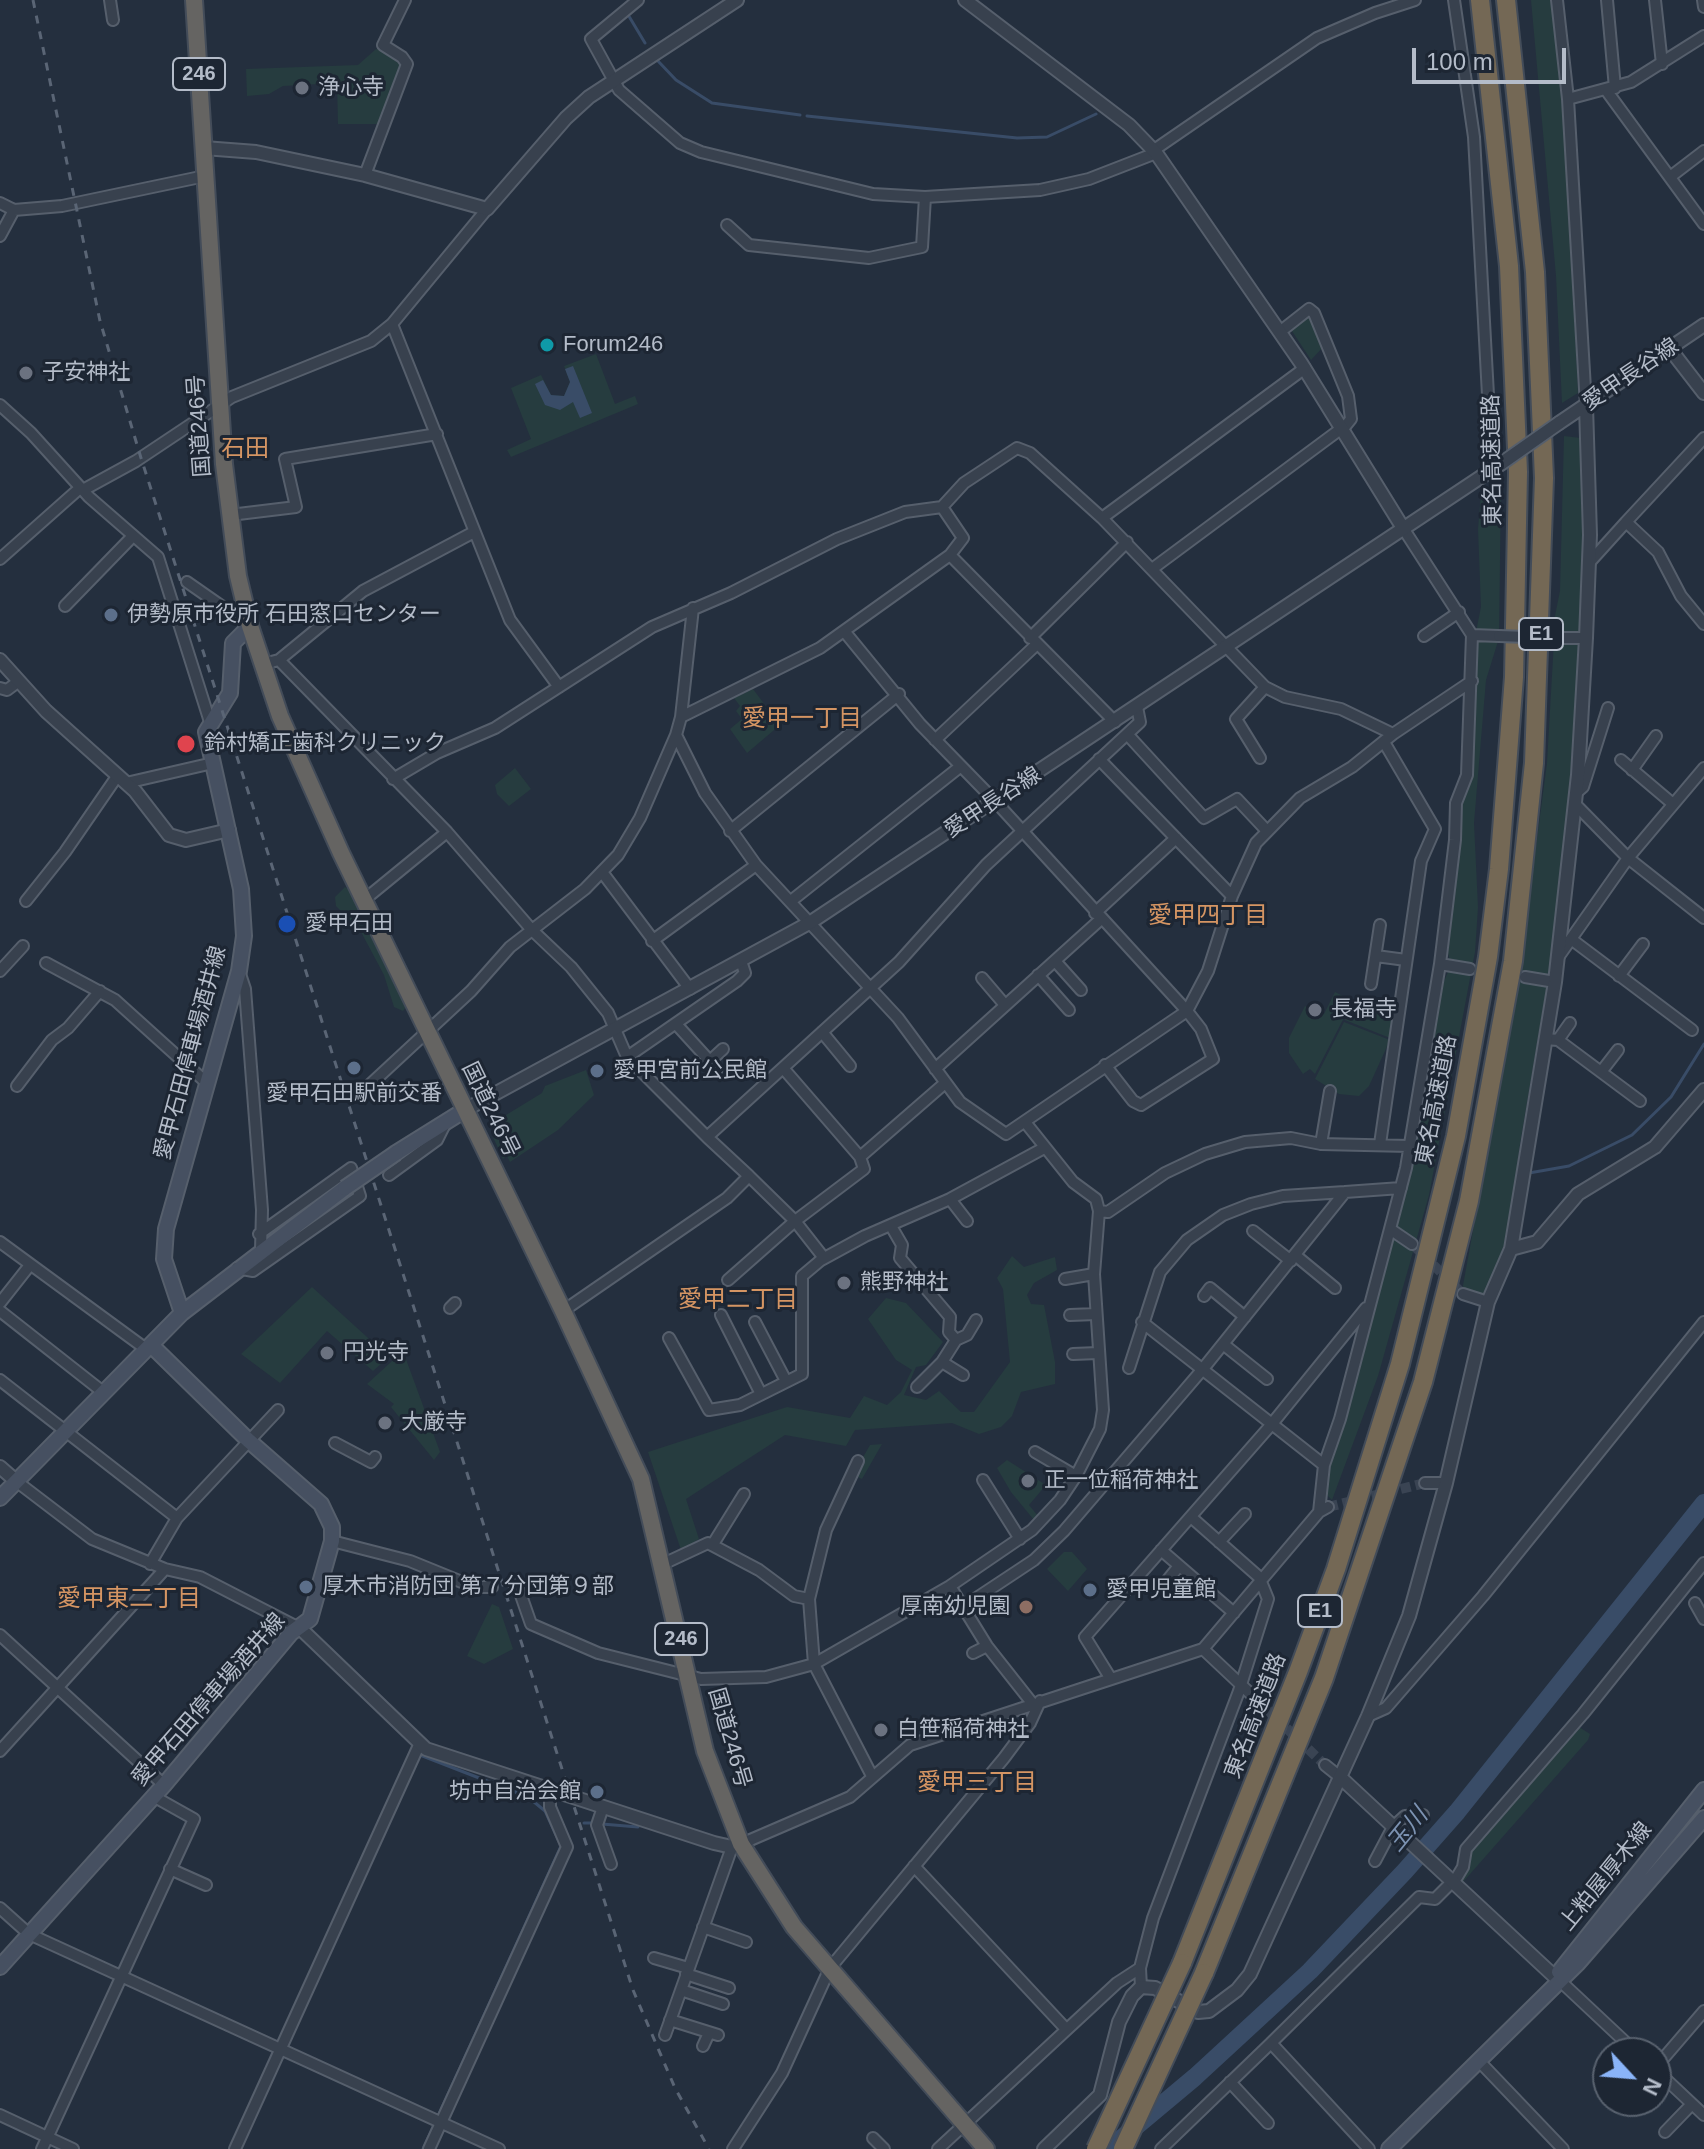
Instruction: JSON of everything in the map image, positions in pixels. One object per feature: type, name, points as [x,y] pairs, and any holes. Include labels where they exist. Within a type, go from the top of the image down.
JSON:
[{"type":"highway","name":"国道246号","points":[[194,0],[230,515],[250,626],[271,662],[305,776],[641,1479],[705,1751],[737,1845],[771,1895],[830,1968],[986,2149]]},
{"type":"highway","name":"東名高速道路","points":[[1096,2149],[1182,1963],[1336,1569],[1400,1364],[1453,1151],[1488,957],[1499,869],[1514,677],[1518,472],[1509,266],[1480,0]]},
{"type":"highway","name":"E1","points":[[1123,2149],[1204,1973],[1324,1678],[1423,1382],[1469,1201],[1513,961],[1534,763],[1544,478],[1535,272],[1506,0]]},
{"type":"main road","points":[[210,722],[232,687],[233,643],[250,626]]},
{"type":"main road","name":"愛甲石田停車場酒井線","points":[[182,1313],[164,1259],[166,1229],[239,971],[244,909],[206,732],[210,722]]},
{"type":"main road","points":[[0,1498],[182,1313],[345,1188],[465,1110]]},
{"type":"main road","points":[[149,1347],[321,1504],[332,1527],[332,1541]]},
{"type":"main road","name":"愛甲石田停車場酒井線","points":[[0,1967],[164,1785],[291,1633],[301,1629],[313,1612],[332,1541]]},
{"type":"main road","name":"上粕屋厚木線","points":[[1557,1979],[1704,1790]]},
{"type":"main road","name":"上粕屋厚木線","points":[[1389,2149],[1545,1993],[1704,1818]]},
{"type":"street","points":[[110,0],[113,20]]},
{"type":"street","points":[[365,175],[407,64],[383,45],[405,0]]},
{"type":"street","points":[[638,0],[591,39],[613,81],[691,149],[873,194],[925,197],[1040,190],[1089,179],[1155,151],[1317,38],[1415,0]]},
{"type":"street","points":[[0,559],[81,489],[136,461],[232,397],[371,341],[392,324],[566,118],[613,81],[737,0]]},
{"type":"street","points":[[1454,0],[1474,137],[1497,466]]},
{"type":"street","points":[[1141,1987],[1155,1988],[1198,2012],[1209,2011],[1237,1990],[1259,1960],[1409,1616],[1446,1483],[1488,1302],[1511,1249],[1552,1039],[1557,959],[1576,798],[1586,638],[1586,406],[1568,99],[1557,0]]},
{"type":"street","points":[[1607,0],[1611,89],[1704,224]]},
{"type":"street","points":[[1655,0],[1662,64]]},
{"type":"street","points":[[1703,0],[1704,7]]},
{"type":"street","points":[[0,1467],[92,1539],[150,1564],[200,1577],[301,1629],[420,1743],[550,1790],[737,1845],[850,1797],[910,1745],[1203,1649],[1323,1509],[1324,1465],[1401,1188],[1409,1146],[1440,964],[1456,829],[1456,803],[1467,775],[1472,635],[1281,331],[1155,151],[1129,125],[971,2]]},
{"type":"street","points":[[1568,99],[1611,89],[1662,64],[1704,36]]},
{"type":"street","points":[[204,148],[256,152],[365,175],[487,209]]},
{"type":"street","points":[[1670,177],[1704,151]]},
{"type":"street","points":[[0,203],[14,210],[86,202],[205,176]]},
{"type":"street","points":[[727,225],[749,245],[869,258],[922,247],[925,197]]},
{"type":"street","points":[[0,236],[14,210]]},
{"type":"street","points":[[1152,569],[1343,429],[1351,419],[1348,396],[1314,313],[1309,309],[1281,331]]},
{"type":"street","points":[[392,324],[510,620],[559,687]]},
{"type":"street","name":"愛甲長谷線","points":[[465,1110],[811,922],[1115,722],[1704,325]]},
{"type":"street","points":[[1670,349],[1704,393]]},
{"type":"street","points":[[1102,518],[1305,368]]},
{"type":"street","points":[[0,405],[31,433],[81,489],[158,557],[210,722]]},
{"type":"street","points":[[230,515],[296,507],[285,459],[437,434]]},
{"type":"street","points":[[1588,564],[1704,438]]},
{"type":"street","points":[[393,779],[437,753],[495,728],[652,627],[850,534],[905,512],[942,507],[964,483],[1017,448],[1030,453],[1127,542],[1265,687],[1285,697],[1341,709],[1388,738],[1435,829]]},
{"type":"street","points":[[681,717],[763,679],[844,631],[950,555],[963,538],[942,507]]},
{"type":"street","points":[[1626,522],[1658,552],[1681,596],[1704,624]]},
{"type":"street","points":[[474,532],[363,591],[271,662],[447,832],[531,929],[571,967],[608,1013],[627,1057],[795,1221],[824,1258]]},
{"type":"street","points":[[65,606],[133,536]]},
{"type":"street","points":[[935,740],[1127,542]]},
{"type":"street","points":[[950,555],[1115,722]]},
{"type":"street","points":[[187,582],[250,626]]},
{"type":"street","points":[[361,1093],[471,991],[531,929],[602,872],[618,855],[640,818],[676,735],[681,717],[693,608]]},
{"type":"street","points":[[1424,636],[1459,612]]},
{"type":"street","points":[[844,631],[935,740],[1187,1011],[1201,1029],[1213,1059],[1141,1105],[1133,1101],[1105,1065]]},
{"type":"street","points":[[1472,635],[1586,638]]},
{"type":"street","points":[[0,660],[46,711],[122,779],[173,837],[186,840],[229,830]]},
{"type":"street","points":[[0,688],[7,690],[19,681]]},
{"type":"street","points":[[676,735],[705,793],[756,865],[871,987],[960,1102],[1006,1134],[1187,1011],[1208,971],[1232,896],[1256,843],[1300,798],[1352,767],[1388,738],[1472,681]]},
{"type":"street","points":[[1255,756],[1235,728],[1236,719],[1265,687]]},
{"type":"street","points":[[730,831],[899,694]]},
{"type":"street","points":[[707,1137],[899,962],[986,865],[1140,722],[1137,707]]},
{"type":"street","points":[[1576,798],[1583,787],[1607,715]]},
{"type":"street","points":[[1127,734],[1204,818],[1237,799],[1267,831]]},
{"type":"street","points":[[1632,770],[1656,742]]},
{"type":"street","points":[[1099,759],[1232,896]]},
{"type":"street","points":[[1621,760],[1673,804]]},
{"type":"street","points":[[26,901],[122,779],[213,763]]},
{"type":"street","points":[[791,901],[961,766]]},
{"type":"street","points":[[1557,959],[1628,858],[1704,768]]},
{"type":"street","points":[[1576,798],[1628,858],[1704,918]]},
{"type":"street","points":[[1435,829],[1456,829]]},
{"type":"street","points":[[1380,1144],[1422,854],[1435,829]]},
{"type":"street","points":[[364,900],[447,832]]},
{"type":"street","points":[[935,1069],[1055,961],[1176,838]]},
{"type":"street","points":[[652,941],[756,865]]},
{"type":"street","points":[[602,872],[690,989]]},
{"type":"street","points":[[1371,984],[1380,925]]},
{"type":"street","points":[[1571,939],[1692,1030]]},
{"type":"street","points":[[0,971],[23,946]]},
{"type":"street","points":[[1619,976],[1641,951]]},
{"type":"street","points":[[1376,956],[1406,960]]},
{"type":"street","points":[[627,1057],[737,981],[745,973],[741,961]]},
{"type":"street","points":[[1055,961],[1079,986]]},
{"type":"street","points":[[46,963],[115,1000],[208,1084]]},
{"type":"street","points":[[1440,964],[1470,969]]},
{"type":"street","points":[[239,971],[245,989],[262,1210],[261,1250]]},
{"type":"street","points":[[1038,975],[1065,1004]]},
{"type":"street","points":[[1525,977],[1555,982]]},
{"type":"street","points":[[982,978],[1005,1005]]},
{"type":"street","points":[[20,1079],[52,1040],[68,1028],[100,991]]},
{"type":"street","points":[[1552,1039],[1570,1023]]},
{"type":"street","points":[[676,1024],[714,1065],[723,1049]]},
{"type":"street","points":[[822,1032],[850,1066]]},
{"type":"street","points":[[1552,1039],[1640,1101]]},
{"type":"street","points":[[1601,1072],[1618,1050]]},
{"type":"street","points":[[728,1280],[744,1260],[864,1169],[860,1157],[783,1068]]},
{"type":"street","points":[[860,1157],[944,1084]]},
{"type":"street","points":[[1511,1249],[1537,1242],[1578,1194],[1655,1147],[1700,1105],[1704,1090]]},
{"type":"street","points":[[1321,1144],[1330,1091]]},
{"type":"street","points":[[389,1175],[437,1140],[445,1122]]},
{"type":"street","points":[[512,1582],[516,1581],[531,1624],[598,1653],[689,1677],[766,1677],[814,1664],[950,1586],[1032,1530],[1060,1500],[1076,1476],[1102,1420],[1094,1274],[1099,1211],[1096,1199],[1073,1182],[1025,1122]]},
{"type":"street","points":[[1099,1211],[1108,1212],[1165,1173],[1205,1154],[1245,1142],[1291,1138],[1321,1144],[1409,1146]]},
{"type":"street","points":[[669,1338],[709,1410],[740,1405],[802,1374],[805,1367],[802,1276],[824,1258],[950,1199],[1044,1148]]},
{"type":"street","points":[[237,1268],[253,1271],[360,1196],[351,1168],[259,1234]]},
{"type":"street","points":[[563,1311],[727,1198],[749,1176]]},
{"type":"street","points":[[1129,1368],[1160,1272],[1206,1225],[1223,1215],[1272,1199],[1401,1188]]},
{"type":"street","points":[[963,1607],[1047,1547],[1202,1370],[1345,1192]]},
{"type":"street","points":[[950,1199],[967,1221]]},
{"type":"street","points":[[891,1226],[902,1245],[900,1258],[950,1317],[949,1332],[956,1340]]},
{"type":"street","points":[[1390,1229],[1412,1244]]},
{"type":"street","points":[[1253,1231],[1335,1288]]},
{"type":"street","points":[[0,1242],[149,1347]]},
{"type":"street","points":[[0,1303],[30,1265]]},
{"type":"street","points":[[1065,1279],[1094,1274]]},
{"type":"street","points":[[1210,1288],[1245,1317]]},
{"type":"street","points":[[1463,1294],[1488,1302]]},
{"type":"street","points":[[1111,1679],[1085,1637],[1271,1425],[1370,1303]]},
{"type":"street","points":[[0,1311],[103,1392]]},
{"type":"street","points":[[1070,1315],[1096,1314]]},
{"type":"street","points":[[721,1315],[731,1348],[761,1394]]},
{"type":"street","points":[[917,1387],[942,1362],[956,1340],[967,1335],[976,1320]]},
{"type":"street","points":[[755,1322],[786,1381]]},
{"type":"street","points":[[1142,1322],[1324,1465]]},
{"type":"street","points":[[1368,1716],[1386,1708],[1483,1596],[1704,1322]]},
{"type":"street","points":[[1223,1344],[1267,1379]]},
{"type":"street","points":[[1073,1354],[1098,1353]]},
{"type":"street","points":[[942,1362],[963,1375]]},
{"type":"street","points":[[0,1380],[177,1518]]},
{"type":"street","points":[[150,1564],[177,1518],[278,1410]]},
{"type":"street","points":[[335,1443],[371,1462],[375,1457]]},
{"type":"street","points":[[1035,1452],[1076,1476]]},
{"type":"street","points":[[858,1461],[826,1530],[809,1599],[814,1664],[872,1776]]},
{"type":"street","points":[[983,1480],[1020,1539]]},
{"type":"street","points":[[1425,1483],[1446,1483]]},
{"type":"street","points":[[713,1544],[739,1497]]},
{"type":"street","points":[[1219,1542],[1245,1514]]},
{"type":"street","points":[[1044,2149],[1100,2095],[1119,2022],[1132,1996],[1141,1987],[1140,1968],[1153,1918],[1241,1685],[1268,1599],[1262,1582],[1191,1517]]},
{"type":"street","points":[[1032,1530],[1047,1547]]},
{"type":"street","points":[[332,1541],[410,1561],[474,1587],[492,1587]]},
{"type":"street","points":[[663,1564],[704,1544],[713,1544],[759,1570],[794,1596],[809,1599]]},
{"type":"street","points":[[1161,1550],[1234,1613]]},
{"type":"street","points":[[1161,2149],[1419,1897],[1435,1899],[1450,1877],[1463,1867],[1466,1849],[1583,1714],[1704,1563]]},
{"type":"street","points":[[1162,1587],[1179,1566]]},
{"type":"street","points":[[0,1751],[165,1569]]},
{"type":"street","points":[[950,1586],[987,1646],[1036,1702]]},
{"type":"street","points":[[1695,1603],[1704,1619]]},
{"type":"street","points":[[0,1635],[164,1785]]},
{"type":"street","points":[[973,1653],[987,1646]]},
{"type":"street","points":[[1203,1649],[1254,1697]]},
{"type":"street","points":[[733,2149],[782,2073],[830,1968],[1004,1758],[1030,1723],[1036,1702]]},
{"type":"street","points":[[235,2149],[420,1743]]},
{"type":"street","points":[[1325,1765],[1450,1877],[1620,2037]]},
{"type":"street","points":[[429,2149],[567,1847],[550,1807],[550,1790]]},
{"type":"street","points":[[42,2149],[193,1816],[153,1796]]},
{"type":"street","points":[[603,1807],[597,1825],[611,1864]]},
{"type":"street","points":[[1375,1861],[1405,1816],[1423,1815]]},
{"type":"street","points":[[665,2035],[703,1927],[737,1845]]},
{"type":"street","points":[[914,1866],[1066,2029]]},
{"type":"street","points":[[170,1869],[206,1885]]},
{"type":"street","points":[[0,1908],[29,1934],[499,2149]]},
{"type":"street","points":[[703,1927],[746,1942]]},
{"type":"street","points":[[658,1962],[729,1988]]},
{"type":"street","points":[[938,2149],[1117,1983],[1140,1968]]},
{"type":"street","points":[[681,1990],[723,2004]]},
{"type":"street","points":[[1672,2049],[1704,2011]]},
{"type":"street","points":[[670,2020],[713,2034],[703,2046]]},
{"type":"street","points":[[1271,2043],[1369,2149]]},
{"type":"street","points":[[1478,2060],[1563,2149]]},
{"type":"street","points":[[1230,2082],[1268,2123]]},
{"type":"street","points":[[1672,2084],[1704,2115]]},
{"type":"street","points":[[1665,2132],[1692,2104]]},
{"type":"street","points":[[0,2115],[73,2149]]},
{"type":"street","points":[[873,2138],[884,2149]]},
{"type":"green space","points":[[1531,0],[1554,0],[1564,95],[1578,393],[1562,403],[1556,276]]},
{"type":"green space","points":[[376,49],[397,55],[401,61],[380,124],[338,124],[337,83],[283,86],[269,94],[247,96],[246,69],[358,65]]},
{"type":"green space","points":[[1306,316],[1311,316],[1325,345],[1311,360],[1290,328]]},
{"type":"green space","points":[[596,354],[615,404],[635,396],[638,404],[511,457],[507,450],[531,439],[511,388],[541,375],[551,395],[564,396],[570,382],[564,366]]},
{"type":"green space","points":[[1564,436],[1581,438],[1584,542],[1581,629],[1576,637],[1579,643],[1569,802],[1552,969],[1543,978],[1547,985],[1520,1144],[1508,1244],[1486,1294],[1462,1291],[1518,983],[1547,763],[1554,640],[1566,633],[1552,631],[1560,591]]},
{"type":"green space","points":[[1501,481],[1499,638],[1486,680],[1474,823],[1478,907],[1475,952],[1429,1195],[1378,1376],[1332,1500],[1322,1490],[1345,1418],[1388,1247],[1439,993],[1451,965],[1448,953],[1461,835],[1458,804],[1470,777],[1476,698],[1475,637],[1481,607],[1478,529],[1481,493]]},
{"type":"green space","points":[[753,689],[780,725],[747,753],[730,729],[742,719],[736,711],[740,706],[734,698]]},
{"type":"green space","points":[[515,768],[531,789],[509,806],[497,794],[495,785]]},
{"type":"green space","points":[[345,887],[351,891],[406,1007],[403,1011],[394,1007],[384,975],[360,930],[336,906],[335,897]]},
{"type":"green space","points":[[1335,992],[1353,1001],[1373,1001],[1371,1011],[1394,1014],[1390,1038],[1345,1020],[1350,1006],[1315,1074],[1310,1069],[1303,1074],[1289,1053],[1289,1038],[1305,1006],[1324,1014]]},
{"type":"green space","points":[[1344,1022],[1390,1040],[1369,1086],[1359,1096],[1339,1094],[1315,1079]]},
{"type":"green space","points":[[586,1070],[594,1095],[558,1130],[510,1162],[507,1156],[503,1159],[492,1135],[493,1123],[542,1093],[545,1086]]},
{"type":"green space","points":[[1012,1256],[1024,1267],[1055,1257],[1057,1270],[1034,1283],[1027,1295],[1031,1304],[1044,1305],[1055,1362],[1055,1384],[1021,1392],[1012,1416],[1001,1427],[979,1434],[952,1423],[855,1430],[846,1446],[785,1435],[686,1499],[699,1539],[681,1550],[648,1452],[787,1407],[850,1418],[864,1396],[887,1405],[901,1392],[912,1370],[896,1360],[868,1319],[886,1298],[906,1303],[943,1342],[926,1365],[916,1367],[904,1395],[926,1400],[939,1391],[961,1412],[974,1412],[1010,1362],[1003,1289],[997,1278]]},
{"type":"green space","points":[[312,1287],[389,1357],[373,1371],[327,1331],[280,1383],[241,1354]]},
{"type":"green space","points":[[403,1351],[440,1452],[434,1460],[391,1407],[394,1404],[367,1384]]},
{"type":"green space","points":[[882,1444],[862,1479],[853,1475],[870,1445]]},
{"type":"green space","points":[[1007,1460],[1046,1485],[1029,1505],[1038,1516],[1034,1520],[1011,1492],[997,1468]]},
{"type":"green space","points":[[1064,1552],[1072,1552],[1087,1569],[1068,1591],[1047,1569]]},
{"type":"green space","points":[[492,1604],[499,1607],[513,1649],[484,1664],[467,1656]]},
{"type":"green space","points":[[1579,1727],[1590,1734],[1588,1740],[1463,1882],[1458,1877],[1467,1854]]},
{"type":"water","points":[[573,366],[592,413],[580,418],[573,402],[560,410],[545,405],[535,384],[543,380],[551,395],[564,396],[570,382],[565,369]]},
{"type":"waterway","points":[[627,13],[645,43]]},
{"type":"waterway","points":[[658,61],[676,80],[712,103],[800,115]]},
{"type":"waterway","points":[[807,116],[1017,138],[1047,137],[1096,114]]},
{"type":"waterway","points":[[1529,1173],[1569,1166],[1632,1135],[1671,1097],[1704,1044]]},
{"type":"waterway","name":"玉川","points":[[1109,2149],[1195,2077],[1310,1971],[1405,1871],[1457,1812],[1704,1503]]},
{"type":"waterway","points":[[420,1755],[528,1797],[545,1811],[561,1846],[423,2149]]},
{"type":"waterway","points":[[584,1823],[593,1823]]},
{"type":"waterway","points":[[602,1824],[638,1827]]},
{"type":"tunnel","points":[[1412,1244],[1463,1294]]},
{"type":"tunnel","points":[[1328,1507],[1425,1483]]},
{"type":"tunnel","points":[[1254,1697],[1325,1765]]},
{"type":"railway","points":[[33,0],[100,321],[141,458],[633,1990],[675,2088],[709,2149]]},
{"type":"place","name":"浄心寺","points":[[302,88]]},
{"type":"place","name":"Forum246","points":[[547,345]]},
{"type":"place","name":"子安神社","points":[[26,373]]},
{"type":"place","name":"伊勢原市役所 石田窓口センター","points":[[111,615]]},
{"type":"place","name":"鈴村矯正歯科クリニック","points":[[186,744]]},
{"type":"place","name":"愛甲石田","points":[[287,924]]},
{"type":"place","name":"長福寺","points":[[1315,1010]]},
{"type":"place","name":"愛甲石田駅前交番","points":[[354,1068]]},
{"type":"place","name":"愛甲宮前公民館","points":[[597,1071]]},
{"type":"place","name":"熊野神社","points":[[844,1283]]},
{"type":"place","name":"円光寺","points":[[327,1353]]},
{"type":"place","name":"大厳寺","points":[[385,1423]]},
{"type":"place","name":"正一位稲荷神社","points":[[1028,1481]]},
{"type":"place","name":"厚木市消防団 第７分団第９部","points":[[306,1587]]},
{"type":"place","name":"愛甲児童館","points":[[1090,1590]]},
{"type":"place","name":"厚南幼児園","points":[[1026,1607]]},
{"type":"place","name":"白笹稲荷神社","points":[[881,1730]]},
{"type":"place","name":"坊中自治会館","points":[[597,1792]]},
{"type":"district","name":"石田","points":[[245,449]]},
{"type":"district","name":"愛甲一丁目","points":[[802,719]]},
{"type":"district","name":"愛甲四丁目","points":[[1208,916]]},
{"type":"district","name":"愛甲二丁目","points":[[738,1300]]},
{"type":"district","name":"愛甲東二丁目","points":[[129,1599]]},
{"type":"district","name":"愛甲三丁目","points":[[977,1783]]}]
